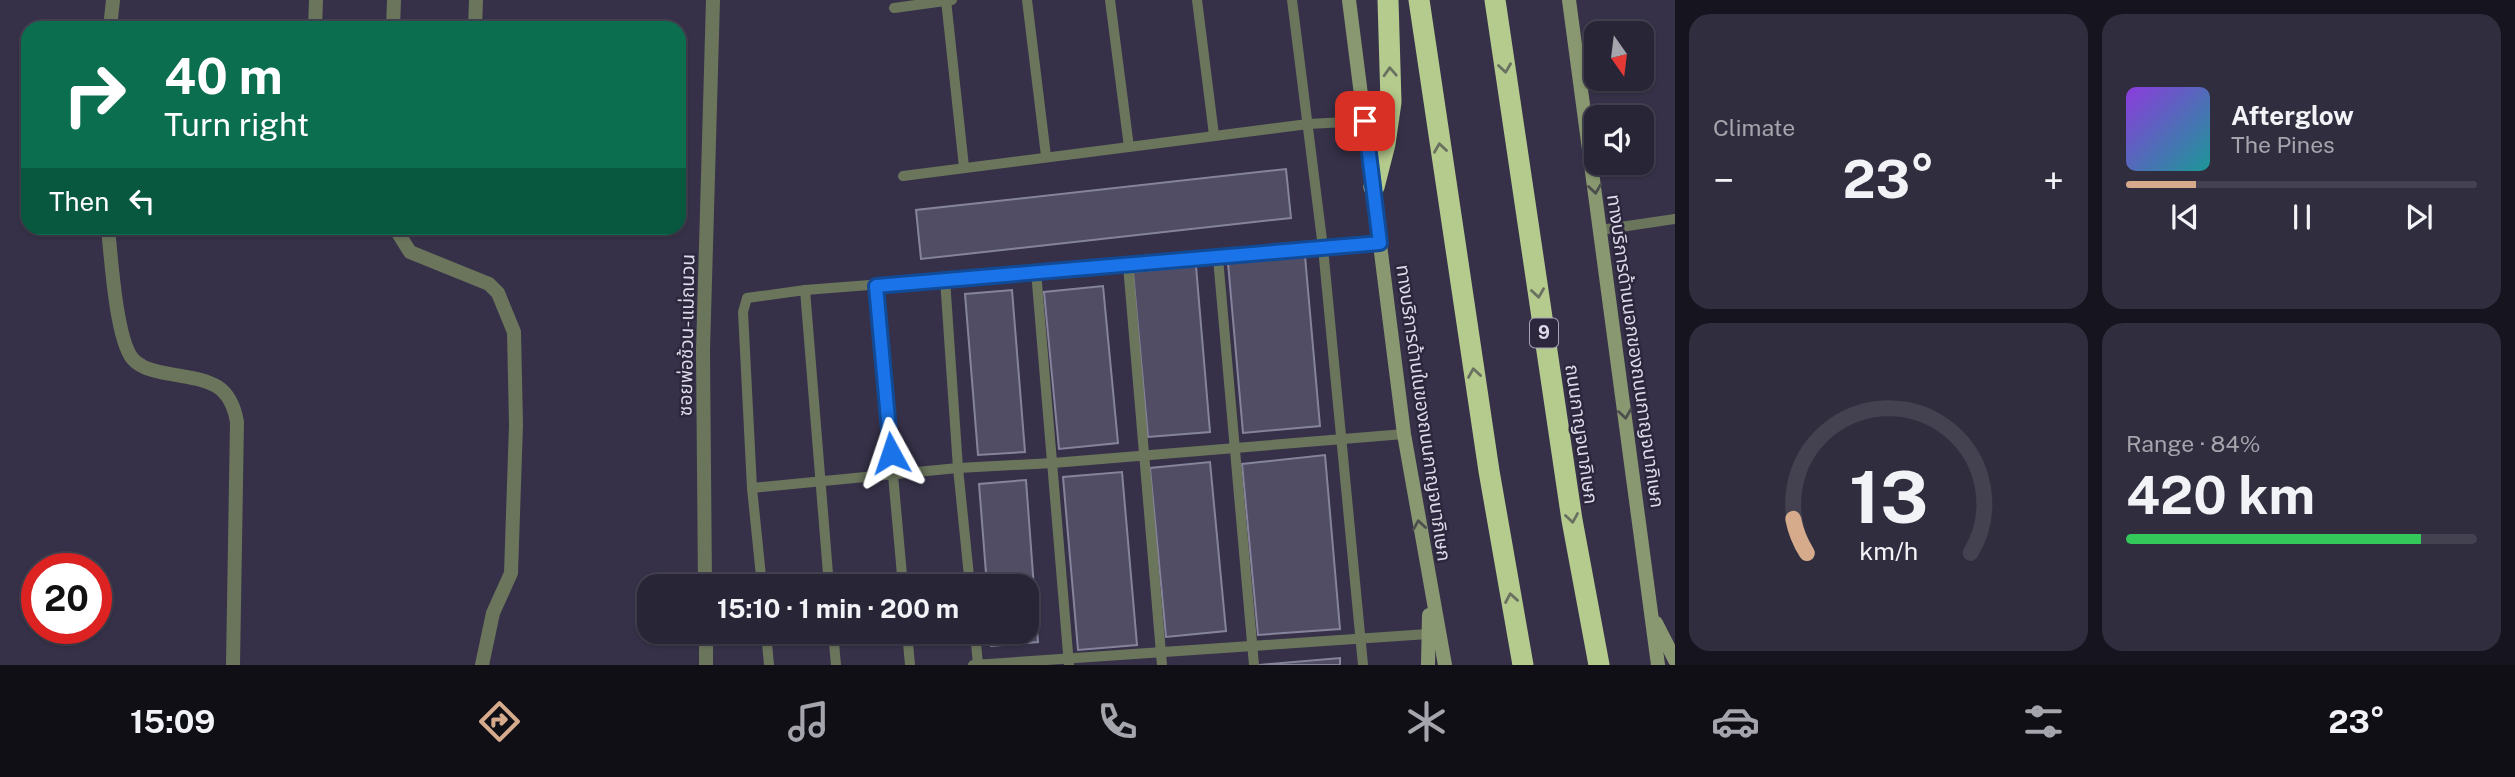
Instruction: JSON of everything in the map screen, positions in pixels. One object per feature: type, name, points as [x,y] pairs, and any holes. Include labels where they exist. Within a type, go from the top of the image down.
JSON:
[{"type":"highway","points":[[1374,187],[1385,144],[1391,102],[1388,0]]},
{"type":"highway","points":[[1419,0],[1485,444],[1523,665]]},
{"type":"highway","name":"ถนนกาญจนาภิเษก","points":[[1495,0],[1572,520],[1599,665]]},
{"type":"main road","name":"ทางบริการด้านในของถนนกาญจนาภิเษก","points":[[1349,0],[1405,434],[1445,665]]},
{"type":"main road","name":"ทางบริการด้านนอกของถนนกาญจนาภิเษก","points":[[1569,0],[1657,665]]},
{"type":"main road","points":[[1428,665],[1431,592]]},
{"type":"main road","points":[[1651,612],[1675,660]]},
{"type":"street","points":[[111,21],[113,0]]},
{"type":"street","points":[[314,21],[316,0]]},
{"type":"street","points":[[393,21],[394,0]]},
{"type":"street","points":[[475,21],[476,0]]},
{"type":"street","name":"ซอยพ่อช้วน-แม่ถนวน","points":[[705,574],[703,352],[713,0]]},
{"type":"street","points":[[109,235],[114,286],[125,346],[134,361],[146,369],[213,384],[225,390],[234,405],[237,422],[233,665]]},
{"type":"street","points":[[400,235],[410,252],[489,284],[498,293],[513,332],[516,425],[511,573],[493,613],[482,665]]},
{"type":"street","points":[[706,644],[706,665]]},
{"type":"lane","points":[[946,0],[964,167]]},
{"type":"lane","points":[[894,8],[952,0]]},
{"type":"lane","points":[[1027,0],[1046,156]]},
{"type":"lane","points":[[1110,0],[1129,146]]},
{"type":"lane","points":[[1197,0],[1214,135]]},
{"type":"lane","points":[[1292,0],[1323,248],[1363,665]]},
{"type":"lane","points":[[903,176],[1214,135],[1308,124],[1365,121]]},
{"type":"lane","points":[[1600,230],[1675,219]]},
{"type":"lane","points":[[761,574],[752,488],[743,304],[747,298],[805,290],[1380,243]]},
{"type":"lane","points":[[1218,258],[1254,665]]},
{"type":"lane","points":[[1128,265],[1162,665]]},
{"type":"lane","points":[[1036,271],[1069,661]]},
{"type":"lane","points":[[945,279],[958,468],[969,574]]},
{"type":"lane","points":[[876,286],[902,574]]},
{"type":"lane","points":[[805,290],[828,574]]},
{"type":"lane","points":[[752,488],[958,468],[1343,441],[1405,434]]},
{"type":"lane","points":[[973,665],[1069,661],[1161,651],[1428,634]]},
{"type":"lane","points":[[767,644],[769,665]]},
{"type":"lane","points":[[834,644],[836,665]]},
{"type":"lane","points":[[908,644],[910,665]]},
{"type":"lane","points":[[976,644],[978,665]]},
{"type":"building","points":[[1286,169],[1291,218],[921,259],[916,210]]},
{"type":"building","points":[[1305,256],[1320,426],[1243,433],[1228,263]]},
{"type":"building","points":[[1196,266],[1210,432],[1148,437],[1133,272]]},
{"type":"building","points":[[1103,286],[1118,443],[1059,449],[1044,292]]},
{"type":"building","points":[[1012,290],[1025,452],[978,455],[965,294]]},
{"type":"building","points":[[1325,455],[1340,629],[1258,635],[1242,464]]},
{"type":"building","points":[[1210,462],[1226,631],[1166,637],[1150,468]]},
{"type":"building","points":[[1122,472],[1137,645],[1078,650],[1063,477]]},
{"type":"building","points":[[1026,480],[1033,574],[986,574],[979,484]]},
{"type":"building","points":[[1340,658],[1340,665],[1259,665]]},
{"type":"route","points":[[891,453],[876,286],[1380,243],[1365,121]]}]
